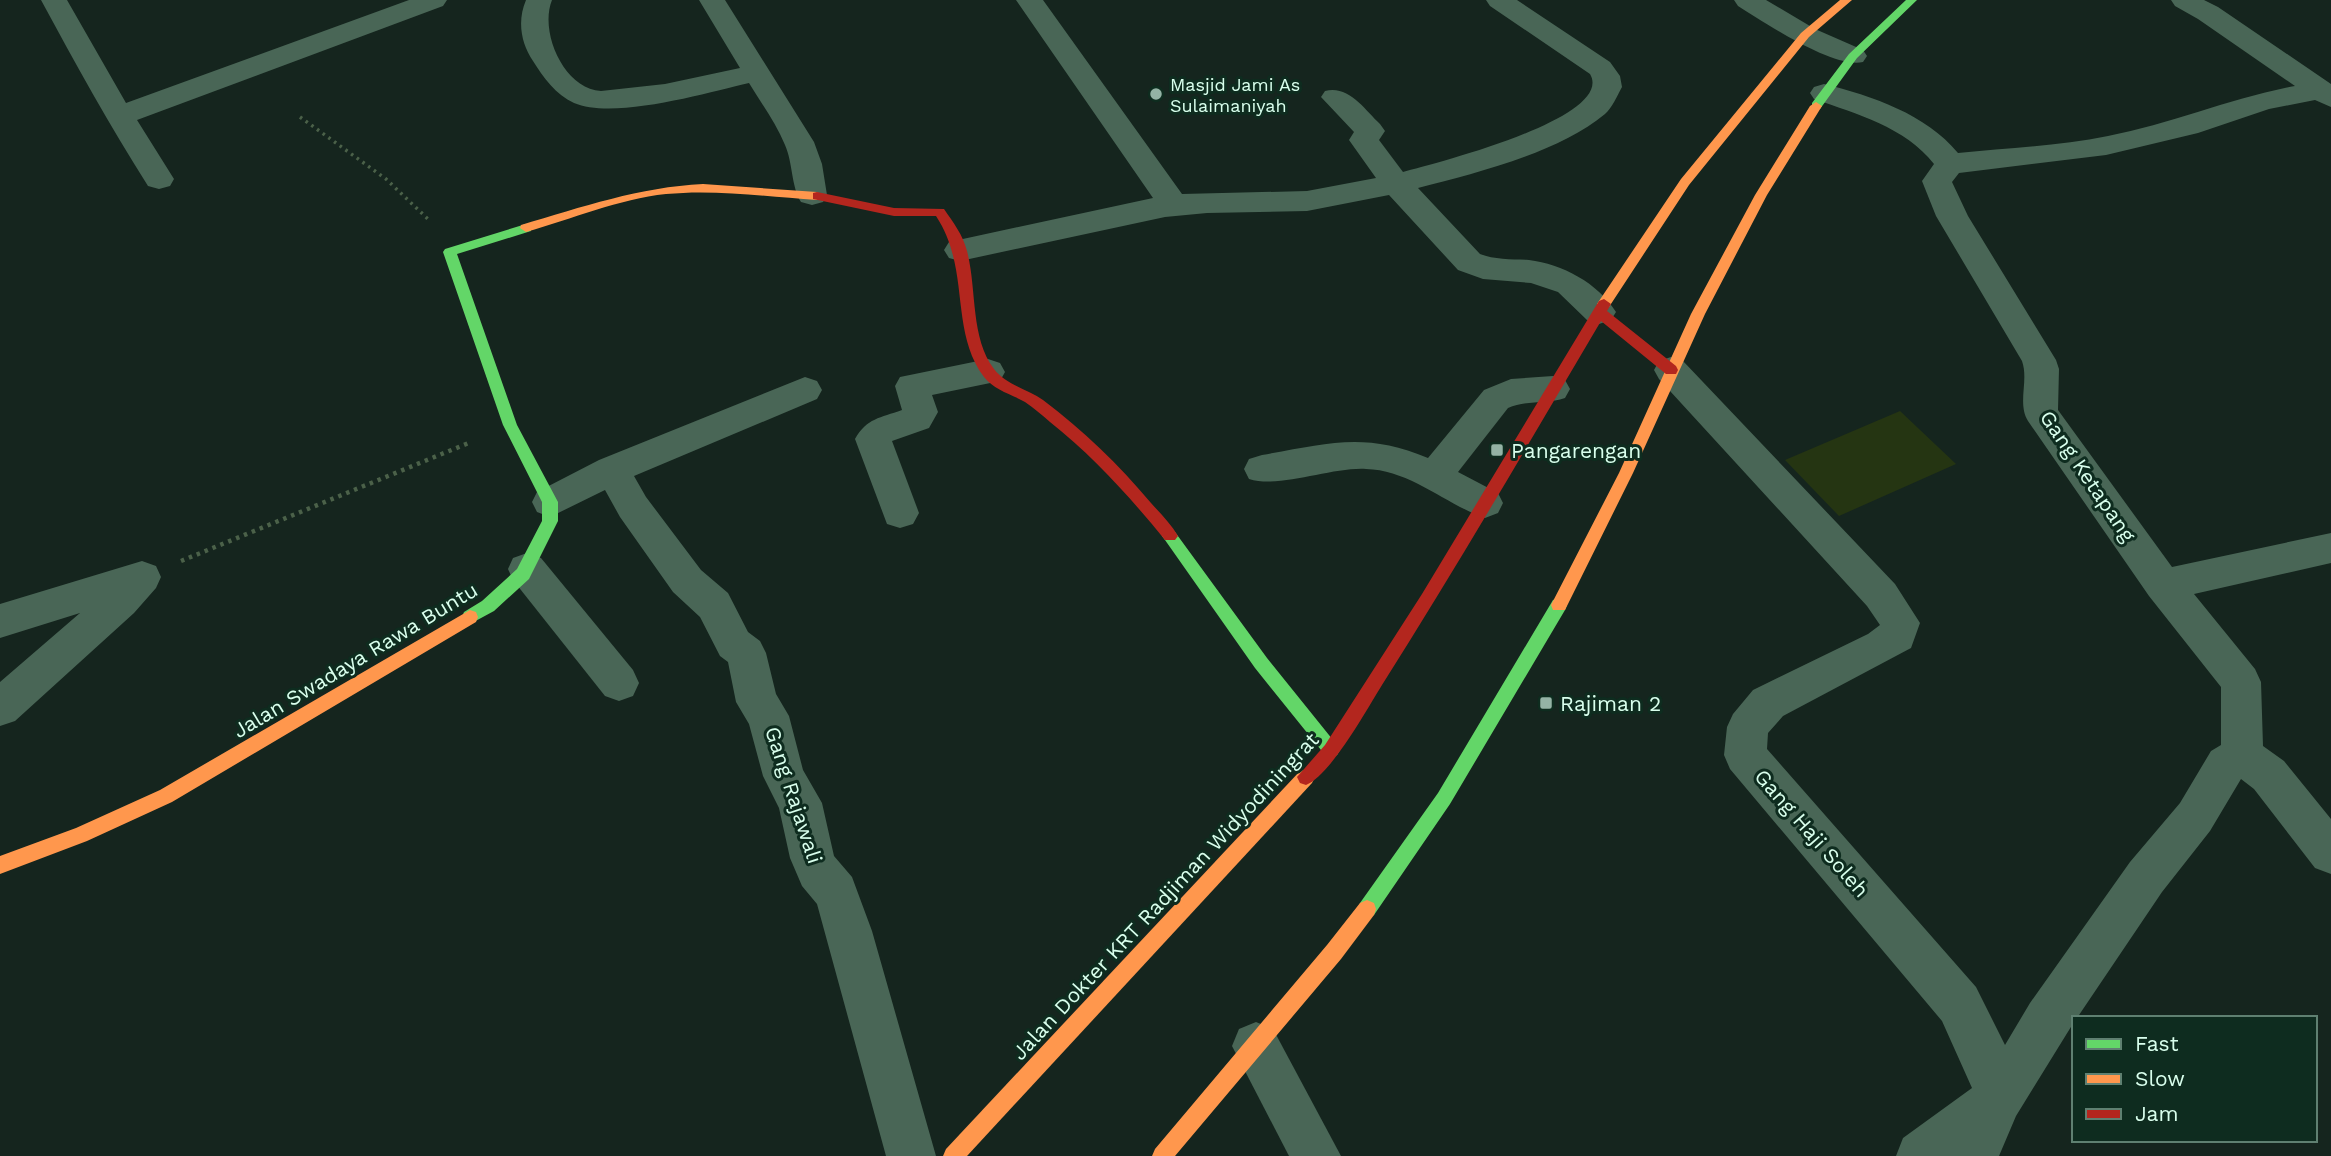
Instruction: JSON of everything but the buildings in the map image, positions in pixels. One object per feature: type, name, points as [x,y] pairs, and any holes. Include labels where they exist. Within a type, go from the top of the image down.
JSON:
[{"type":"main road","name":"Jalan Dokter KRT Radjiman Widyodiningrat","points":[[953,1156],[1331,751],[1428,599],[1600,312],[1685,182],[1805,35],[1847,0]]},
{"type":"main road","points":[[1162,1156],[1334,952],[1414,848],[1468,763],[1564,596],[1626,473],[1671,370],[1761,195],[1824,93],[1853,55],[1912,0]]},
{"type":"main road","points":[[550,502],[510,425],[450,252],[622,198],[665,190],[703,188],[812,195],[894,212],[940,212],[950,223],[960,250],[977,353],[988,372],[998,383],[1034,401],[1096,454],[1135,494],[1170,535],[1272,678],[1331,751]]},
{"type":"main road","points":[[1600,312],[1671,370]]},
{"type":"main road","name":"Jalan Swadaya Rawa Buntu","points":[[0,865],[91,831],[166,796],[488,607],[527,569],[550,521],[550,502]]},
{"type":"street","points":[[54,0],[119,116],[138,141],[159,179]]},
{"type":"street","points":[[119,116],[434,0]]},
{"type":"street","points":[[539,0],[534,18],[538,47],[548,65],[567,85],[590,100],[673,92],[756,73]]},
{"type":"street","points":[[1029,0],[1174,205]]},
{"type":"street","points":[[960,250],[1174,205],[1241,201],[1304,202],[1353,195],[1468,164],[1524,145],[1589,114],[1606,95],[1608,87],[1606,76],[1600,68],[1499,0]]},
{"type":"street","points":[[1747,0],[1805,35],[1853,55]]},
{"type":"street","points":[[2184,0],[2208,13],[2326,94]]},
{"type":"street","points":[[723,2],[756,73],[799,142],[807,163],[812,195]]},
{"type":"street","points":[[1824,93],[1886,114],[1911,128],[1944,154],[1950,164],[2106,146],[2188,126],[2263,101],[2326,94]]},
{"type":"street","points":[[1335,97],[1370,131],[1364,139],[1396,184],[1469,262],[1483,268],[1533,272],[1569,285],[1600,312]]},
{"type":"street","name":"Gang Ketapang","points":[[1950,164],[1937,181],[1952,216],[2039,360],[2042,369],[2040,412],[2163,585],[2241,682],[2242,755]]},
{"type":"street","name":"Gang Haji Soleh","points":[[1671,370],[1881,595],[1900,624],[1897,636],[1882,646],[1768,704],[1748,727],[1745,755],[1959,1004],[1989,1065],[2000,1098]]},
{"type":"street","points":[[900,513],[873,439],[878,432],[917,419],[920,412],[912,386],[988,372]]},
{"type":"street","points":[[1433,477],[1496,399],[1511,392],[1553,389]]},
{"type":"street","points":[[550,502],[612,470],[805,390]]},
{"type":"street","points":[[1262,469],[1354,456],[1381,456],[1433,477],[1485,503]]},
{"type":"street","name":"Gang Rajawali","points":[[612,470],[634,507],[680,570],[699,595],[713,605],[734,644],[746,653],[757,702],[768,716],[784,776],[800,803],[811,858],[836,892],[849,930],[911,1156]]},
{"type":"street","points":[[2163,585],[2331,548]]},
{"type":"street","points":[[527,569],[619,683]]},
{"type":"street","points":[[0,621],[142,577]]},
{"type":"street","points":[[0,708],[111,610],[142,577]]},
{"type":"street","points":[[1973,1156],[2000,1098],[2047,1020],[2146,877],[2195,817],[2226,765],[2242,755],[2270,775],[2331,853]]},
{"type":"street","points":[[1256,1046],[1316,1156]]},
{"type":"street","points":[[1921,1156],[2000,1098]]},
{"type":"path","points":[[300,117],[354,155],[416,205],[450,252]]},
{"type":"path","points":[[142,577],[510,425]]},
{"type":"green space","points":[[1900,411],[1956,464],[1839,516],[1785,460]]},
{"type":"traffic: fast","points":[[1816,106],[1853,56],[1912,0]]},
{"type":"traffic: fast","points":[[470,617],[488,606],[523,574],[550,521],[550,502],[510,425],[450,252],[526,228]]},
{"type":"traffic: fast","points":[[1170,536],[1261,663],[1331,750]]},
{"type":"traffic: fast","points":[[1367,909],[1444,798],[1559,605]]},
{"type":"traffic: slow","points":[[1604,304],[1685,182],[1805,35],[1847,0]]},
{"type":"traffic: slow","points":[[1559,605],[1626,473],[1698,314],[1761,195],[1816,106]]},
{"type":"traffic: slow","points":[[526,228],[622,199],[665,190],[703,188],[817,196]]},
{"type":"traffic: slow","points":[[0,865],[81,835],[166,796],[470,617]]},
{"type":"traffic: slow","points":[[953,1156],[1306,777]]},
{"type":"traffic: slow","points":[[1162,1156],[1367,909]]},
{"type":"traffic: jam","points":[[817,196],[894,212],[940,212],[960,249],[975,344],[989,373],[1000,383],[1038,404],[1074,433],[1124,482],[1170,536]]},
{"type":"traffic: jam","points":[[1306,777],[1331,750],[1428,599],[1604,304]]},
{"type":"traffic: jam","points":[[1599,312],[1671,370]]},
{"type":"place","name":"Masjid Jami As Sulaimaniyah","points":[[1156,94]]},
{"type":"place","name":"Pangarengan","points":[[1497,450]]},
{"type":"place","name":"Rajiman 2","points":[[1546,703]]}]
